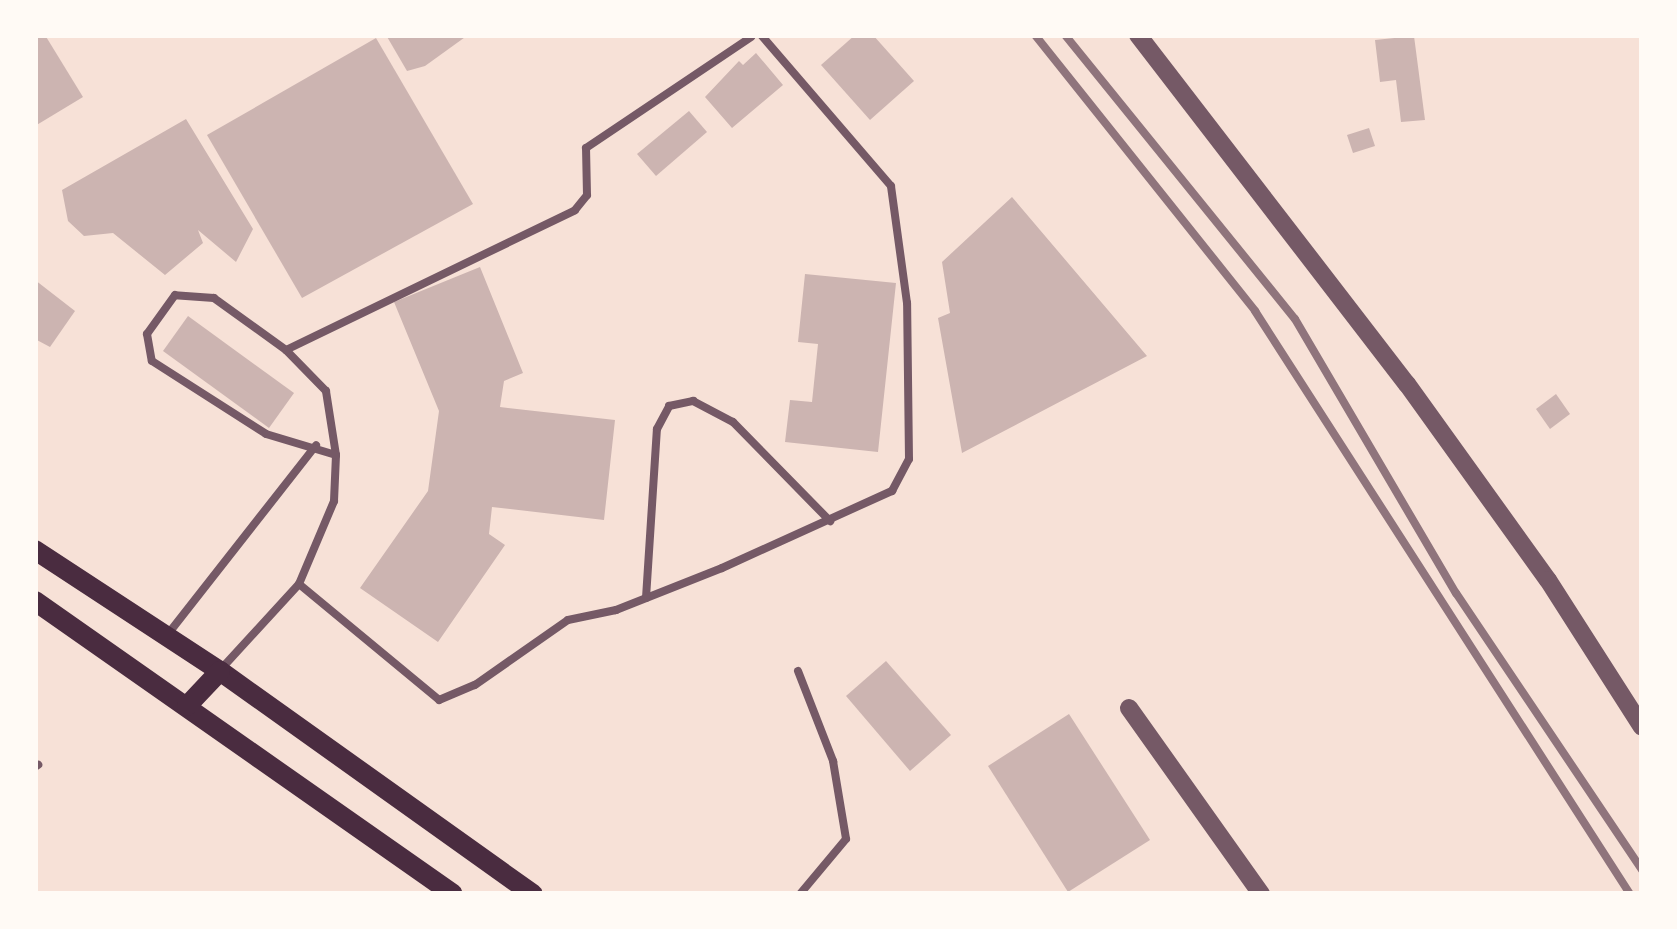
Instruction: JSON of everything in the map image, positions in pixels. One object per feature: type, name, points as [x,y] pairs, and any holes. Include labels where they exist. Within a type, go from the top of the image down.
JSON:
[{"type":"main road","points":[[35,550],[220,671],[534,894]]},
{"type":"main road","points":[[35,601],[453,894]]},
{"type":"main road","points":[[187,706],[220,671]]},
{"type":"street","points":[[1138,35],[1407,384],[1548,580],[1642,727]]},
{"type":"street","points":[[1128,708],[1261,894]]},
{"type":"lane","points":[[299,584],[440,700],[475,685],[568,620],[646,598],[892,492],[909,460],[902,232],[891,186],[761,35]]},
{"type":"lane","points":[[286,350],[575,210],[587,195],[586,148],[750,37]]},
{"type":"lane","points":[[220,671],[299,584],[334,502],[336,455],[326,391],[286,350],[214,298],[194,292],[175,295],[147,334],[152,361],[266,434],[316,445],[336,455]]},
{"type":"lane","points":[[646,598],[657,429],[669,406],[692,400],[733,422],[830,521]]},
{"type":"lane","points":[[167,636],[316,445]]},
{"type":"lane","points":[[798,670],[834,760],[846,839],[800,894]]},
{"type":"building","points":[[35,35],[45,35],[83,97],[35,126]]},
{"type":"building","points":[[386,35],[468,35],[425,66],[407,71]]},
{"type":"building","points":[[855,35],[873,35],[914,81],[870,120],[821,65]]},
{"type":"building","points":[[1414,36],[1425,120],[1401,122],[1396,80],[1380,82],[1375,40]]},
{"type":"building","points":[[376,38],[473,204],[302,298],[207,135]]},
{"type":"building","points":[[756,53],[783,85],[732,128],[705,97],[739,61],[743,65]]},
{"type":"building","points":[[689,111],[707,132],[656,176],[637,154]]},
{"type":"building","points":[[186,119],[253,229],[236,262],[198,230],[203,243],[165,275],[113,233],[84,236],[68,221],[62,190]]},
{"type":"building","points":[[1369,128],[1375,146],[1353,153],[1347,135]]},
{"type":"building","points":[[1012,197],[1147,356],[962,453],[938,318],[950,313],[942,262]]},
{"type":"building","points":[[480,267],[523,373],[504,381],[500,407],[615,420],[604,520],[492,507],[489,534],[505,545],[438,642],[360,588],[428,491],[439,411],[394,302]]},
{"type":"building","points":[[805,274],[896,283],[878,452],[785,442],[790,400],[812,402],[818,344],[798,342]]},
{"type":"building","points":[[35,280],[75,311],[50,347],[35,339]]},
{"type":"building","points":[[188,316],[294,393],[269,428],[163,351]]},
{"type":"building","points":[[1556,394],[1570,414],[1550,429],[1536,409]]},
{"type":"building","points":[[886,661],[951,735],[910,771],[846,696]]},
{"type":"building","points":[[1069,714],[1150,840],[1068,892],[988,766]]},
{"type":"railway","points":[[1035,35],[1255,311],[1630,894]]},
{"type":"railway","points":[[1065,35],[1295,319],[1456,593],[1642,870]]}]
